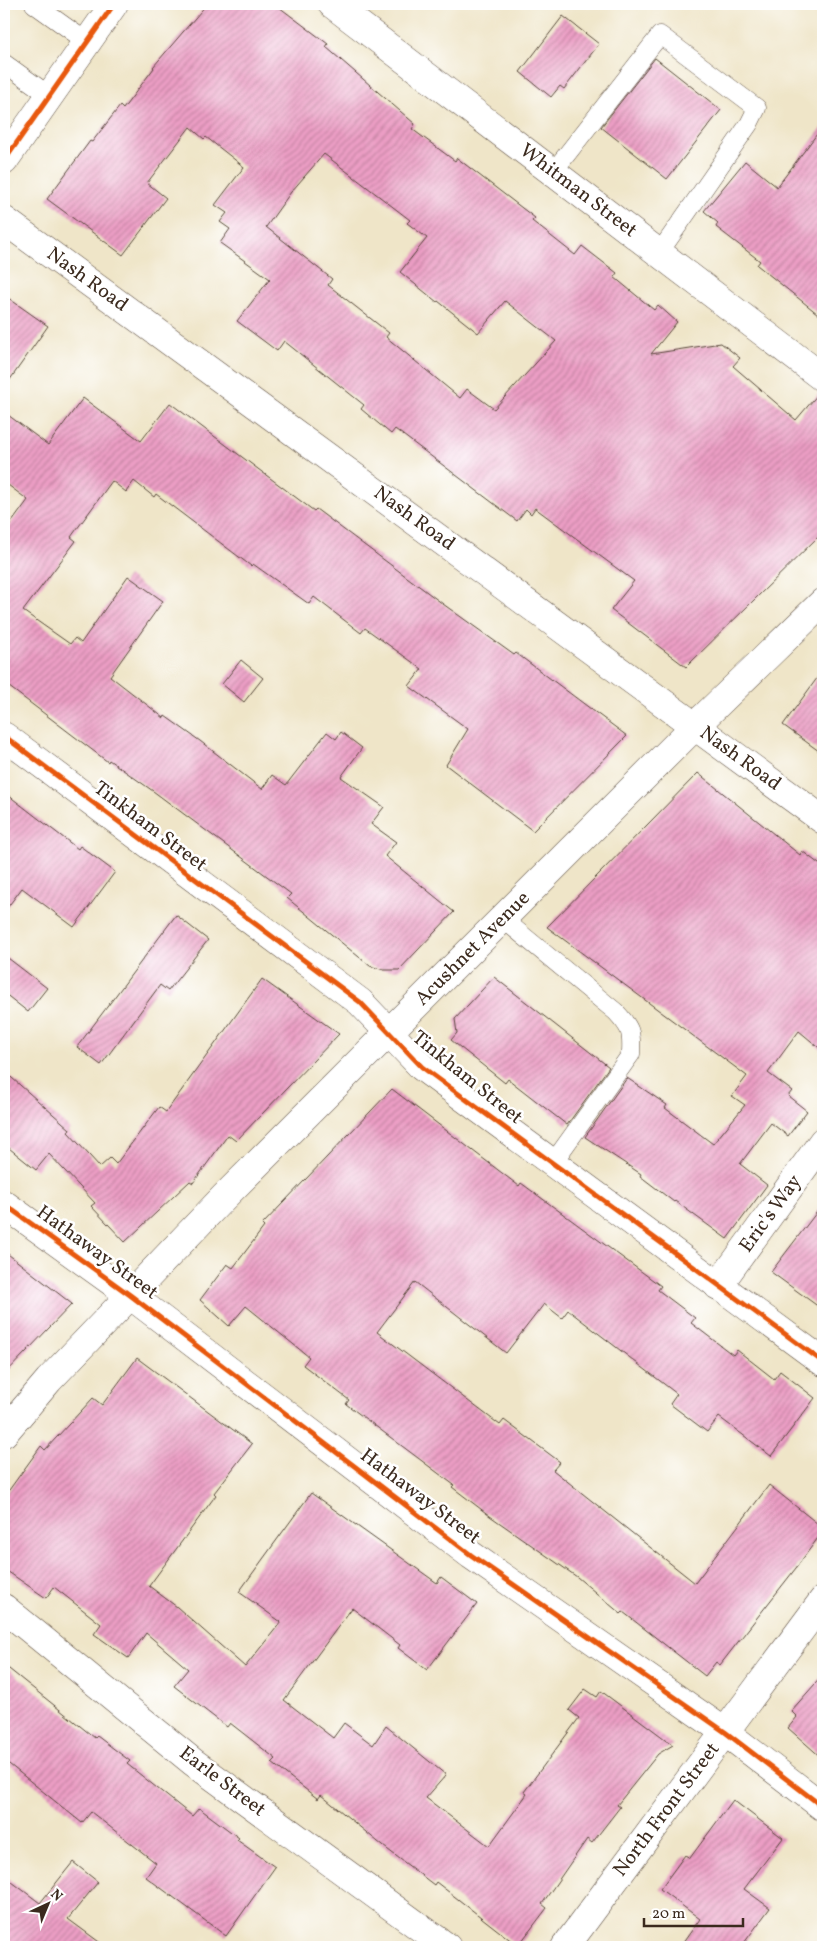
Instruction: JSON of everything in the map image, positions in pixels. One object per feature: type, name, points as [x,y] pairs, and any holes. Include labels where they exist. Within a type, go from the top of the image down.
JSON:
[{"type":"street","points":[[4,161],[114,4]]},
{"type":"street","name":"Whitman Street","points":[[332,4],[823,378]]},
{"type":"street","name":"Nash Road","points":[[4,220],[823,820]]},
{"type":"street","name":"Acushnet Avenue","points":[[4,1433],[49,1380],[279,1142],[389,1034],[694,726],[823,602]]},
{"type":"street","name":"Tinkham Street","points":[[4,736],[360,1002],[422,1067],[823,1362]]},
{"type":"street","name":"Eric's Way","points":[[718,1286],[823,1141]]},
{"type":"street","name":"Hathaway Street","points":[[4,1204],[130,1295],[471,1555],[724,1732],[823,1807]]},
{"type":"street","name":"North Front Street","points":[[565,1947],[823,1600]]},
{"type":"street","name":"Earle Street","points":[[4,1608],[193,1762],[447,1947]]},
{"type":"lane","points":[[34,4],[87,42]]},
{"type":"lane","points":[[553,172],[660,35],[757,108],[749,124],[659,253]]},
{"type":"lane","points":[[4,63],[50,96]]},
{"type":"lane","points":[[503,919],[616,1012],[629,1026],[632,1037],[631,1054],[552,1164]]},
{"type":"building","points":[[207,4],[275,4],[328,44],[326,47],[415,124],[412,129],[455,161],[457,158],[535,218],[532,221],[575,255],[582,246],[617,273],[614,277],[654,310],[658,305],[677,322],[651,354],[721,343],[740,358],[733,366],[796,420],[819,393],[823,393],[823,532],[686,667],[611,610],[634,581],[535,508],[531,514],[526,509],[517,521],[395,429],[391,434],[361,409],[364,405],[284,341],[277,351],[237,321],[270,279],[220,243],[230,229],[220,222],[227,213],[215,205],[244,167],[206,137],[204,139],[190,127],[147,183],[166,198],[123,255],[47,199],[90,141],[92,142],[120,106],[123,109],[153,67]],"holes":[[[324,154],[410,220],[407,223],[427,238],[400,272],[478,333],[505,301],[556,341],[494,409],[467,389],[460,398],[386,337],[389,333],[328,285],[332,279],[266,227],[291,192]]]},
{"type":"building","points":[[563,16],[599,44],[564,89],[560,86],[551,97],[520,72]]},
{"type":"building","points":[[655,58],[721,110],[667,179],[601,127]]},
{"type":"building","points":[[823,126],[823,318],[757,265],[760,261],[716,227],[718,223],[704,211],[745,161],[777,187]]},
{"type":"building","points":[[4,295],[48,326],[4,388]]},
{"type":"building","points":[[83,398],[141,441],[170,403],[314,511],[316,509],[443,604],[514,655],[516,653],[627,736],[533,831],[446,765],[468,729],[409,686],[422,669],[365,628],[361,633],[314,597],[309,604],[253,564],[251,566],[156,494],[154,497],[134,481],[126,492],[112,481],[71,537],[76,541],[23,611],[70,644],[75,638],[81,643],[128,576],[163,601],[110,676],[164,718],[165,716],[200,741],[262,789],[272,775],[286,785],[327,732],[336,739],[341,732],[362,748],[341,777],[384,807],[371,824],[396,842],[385,856],[454,912],[399,970],[384,970],[370,966],[287,898],[291,894],[153,791],[109,760],[108,762],[4,683],[4,533],[28,500],[4,482],[4,412],[48,445]]},
{"type":"building","points":[[241,660],[263,678],[244,702],[222,684]]},
{"type":"building","points":[[823,670],[823,754],[783,725]]},
{"type":"building","points":[[698,773],[800,855],[802,851],[823,867],[823,1051],[799,1031],[768,1073],[792,1091],[788,1096],[807,1111],[788,1136],[771,1123],[740,1164],[767,1185],[727,1239],[674,1202],[640,1176],[641,1174],[585,1137],[627,1078],[667,1105],[665,1108],[713,1144],[745,1105],[732,1096],[747,1076],[547,927]]},
{"type":"building","points":[[4,792],[78,849],[80,846],[115,872],[74,927],[22,888],[4,912]]},
{"type":"building","points":[[176,915],[208,940],[168,991],[160,985],[101,1065],[77,1047]]},
{"type":"building","points":[[4,955],[47,988],[28,1012],[4,993]]},
{"type":"building","points":[[494,977],[609,1067],[567,1125],[508,1079],[505,1083],[451,1040],[457,1033],[455,1019]]},
{"type":"building","points":[[262,979],[339,1034],[236,1141],[228,1135],[193,1183],[190,1181],[125,1242],[91,1206],[95,1203],[49,1154],[36,1170],[4,1144],[4,1071],[70,1129],[68,1132],[100,1167],[110,1158],[116,1164],[159,1107],[166,1112]]},
{"type":"building","points":[[392,1089],[519,1186],[521,1183],[661,1286],[658,1290],[695,1318],[691,1323],[733,1355],[737,1350],[774,1379],[780,1371],[815,1398],[771,1456],[719,1417],[707,1432],[670,1404],[677,1394],[568,1310],[562,1318],[544,1304],[506,1353],[415,1282],[377,1332],[500,1425],[504,1420],[560,1462],[553,1470],[695,1583],[769,1485],[823,1528],[823,1531],[796,1568],[720,1665],[716,1662],[705,1676],[623,1612],[621,1614],[577,1577],[490,1516],[452,1487],[454,1485],[346,1404],[349,1400],[303,1365],[309,1357],[246,1306],[229,1326],[200,1300],[227,1264],[233,1268],[264,1227],[262,1225]]},
{"type":"building","points":[[823,1204],[823,1310],[771,1272]]},
{"type":"building","points":[[4,1251],[72,1304],[4,1375]]},
{"type":"building","points":[[137,1358],[252,1444],[214,1493],[216,1495],[149,1586],[177,1607],[245,1667],[281,1622],[239,1592],[311,1493],[437,1583],[441,1577],[477,1604],[427,1670],[398,1648],[400,1645],[352,1608],[284,1700],[333,1738],[344,1723],[373,1745],[386,1726],[446,1775],[426,1798],[489,1846],[527,1794],[524,1792],[579,1718],[569,1710],[585,1689],[597,1697],[601,1691],[673,1745],[658,1754],[617,1805],[620,1807],[592,1843],[587,1839],[542,1904],[547,1908],[518,1946],[436,1882],[434,1885],[383,1846],[321,1795],[318,1799],[272,1763],[276,1759],[230,1723],[227,1727],[174,1686],[188,1669],[146,1633],[128,1658],[94,1634],[101,1624],[54,1587],[46,1598],[4,1569],[4,1497],[41,1446],[45,1450],[93,1398],[102,1405]]},
{"type":"building","points":[[4,1665],[95,1738],[97,1736],[130,1761],[127,1764],[192,1816],[199,1808],[239,1838],[237,1840],[275,1867],[226,1936],[146,1877],[156,1863],[91,1812],[82,1823],[4,1760]]},
{"type":"building","points":[[823,1675],[823,1759],[788,1728],[797,1717],[791,1711]]},
{"type":"building","points":[[733,1800],[783,1838],[744,1889],[770,1908],[741,1947],[680,1947],[700,1919],[660,1889],[685,1855],[690,1858]]},
{"type":"building","points":[[73,1862],[98,1882],[68,1919],[106,1947],[4,1947],[4,1876],[40,1903]]},
{"type":"cycle path","points":[[4,161],[114,4]]},
{"type":"cycle path","points":[[4,736],[360,1002],[422,1067],[823,1362]]},
{"type":"cycle path","points":[[4,1204],[130,1295],[471,1555],[725,1732],[823,1807]]}]
